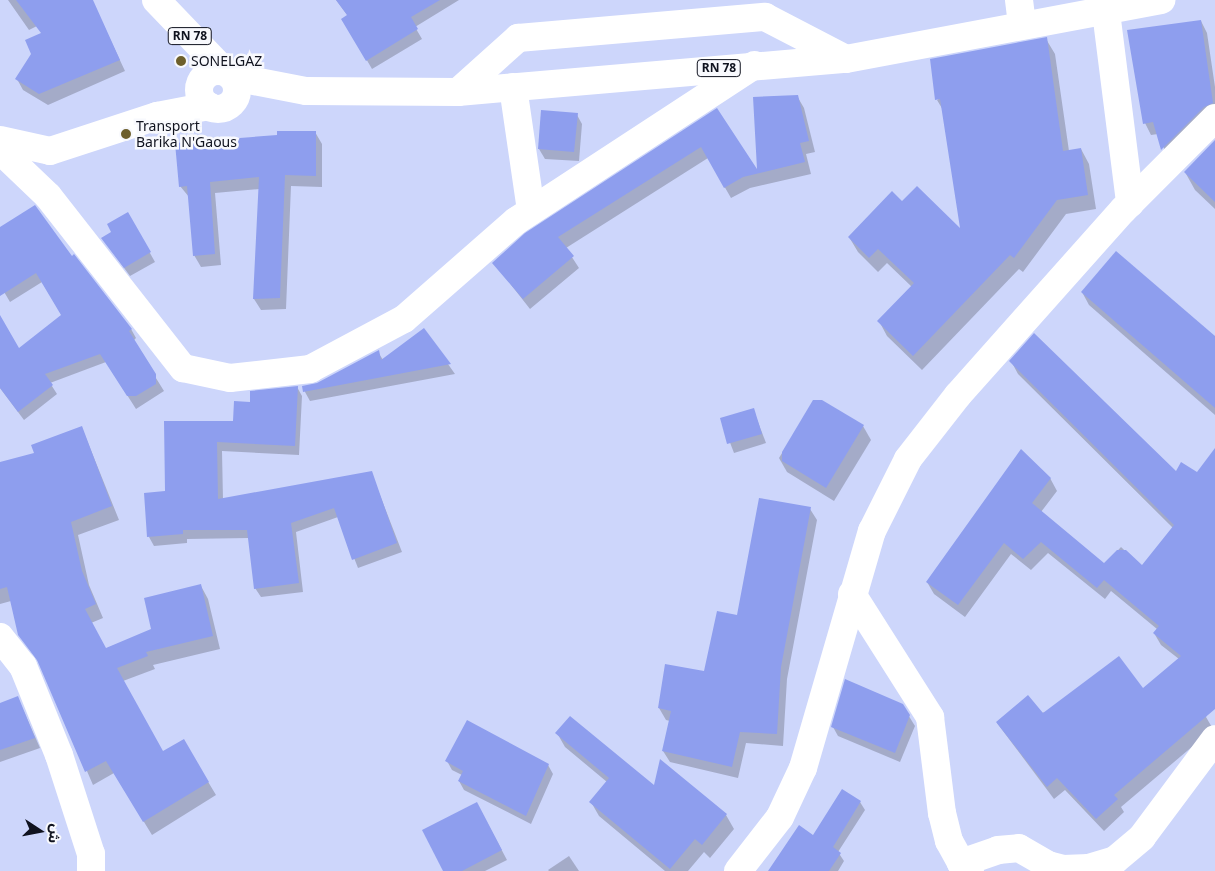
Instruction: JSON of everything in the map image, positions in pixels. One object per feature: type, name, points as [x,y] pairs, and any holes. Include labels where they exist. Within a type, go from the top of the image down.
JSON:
[{"type":"street","name":"RN 78","points":[[155,0],[217,87],[271,86],[306,91],[458,92],[754,65],[846,59],[1020,12],[1106,12],[1162,0]]},
{"type":"street","points":[[1106,12],[1130,203]]},
{"type":"street","points":[[458,92],[518,38],[736,19],[765,17],[846,59]]},
{"type":"street","points":[[0,150],[48,196],[183,368],[230,378],[310,369],[404,319],[531,211],[754,65]]},
{"type":"street","points":[[0,140],[50,151],[158,116],[217,87]]},
{"type":"street","points":[[513,87],[531,211]]},
{"type":"street","points":[[738,871],[780,817],[803,768],[852,594],[872,531],[908,459],[958,395],[1130,203],[1215,118]]},
{"type":"street","points":[[48,196],[50,151]]},
{"type":"street","points":[[852,594],[930,717],[942,813],[949,841],[965,867],[998,850],[1019,848],[1048,865],[1063,869],[1089,868],[1115,860],[1142,837],[1215,739]]},
{"type":"street","points":[[0,637],[23,666],[59,755],[91,854],[91,871]]},
{"type":"building","points":[[16,0],[93,0],[120,60],[39,94],[15,79],[31,54],[25,40],[41,33]]},
{"type":"building","points":[[336,0],[440,0],[411,17],[418,29],[366,61],[341,19],[347,15]]},
{"type":"building","points":[[1201,20],[1213,103],[1204,107],[1161,150],[1153,122],[1143,124],[1127,30]]},
{"type":"building","points":[[1047,37],[1063,151],[1081,148],[1088,195],[1057,200],[1014,258],[1010,255],[913,356],[877,321],[914,283],[878,249],[869,258],[848,237],[892,191],[902,201],[917,186],[960,228],[940,99],[935,100],[930,59]]},
{"type":"building","points":[[798,95],[809,141],[800,143],[805,162],[743,177],[724,188],[701,147],[558,237],[574,256],[523,299],[492,263],[525,233],[717,108],[757,169],[753,97]]},
{"type":"building","points":[[541,110],[578,113],[574,152],[538,149]]},
{"type":"building","points":[[277,131],[316,131],[316,176],[285,175],[280,298],[253,299],[259,177],[210,182],[215,254],[193,256],[187,186],[179,187],[175,143],[277,135]]},
{"type":"building","points":[[1215,140],[1215,202],[1184,172]]},
{"type":"building","points":[[35,205],[72,256],[74,254],[132,329],[129,331],[156,374],[156,384],[136,396],[127,396],[100,354],[45,374],[53,385],[18,412],[0,388],[0,315],[19,348],[61,315],[36,273],[0,296],[0,227]]},
{"type":"building","points":[[128,212],[151,252],[124,268],[101,238],[111,232],[107,224]]},
{"type":"building","points":[[1116,251],[1215,336],[1215,408],[1081,292]]},
{"type":"building","points":[[424,328],[451,364],[303,392],[302,386],[317,383],[379,350],[381,360]]},
{"type":"building","points":[[1034,333],[1176,471],[1181,462],[1197,472],[1215,448],[1215,709],[1114,795],[1118,799],[1096,819],[1057,778],[1047,787],[996,722],[1028,695],[1043,713],[1119,656],[1143,688],[1181,656],[1153,633],[1159,626],[1104,580],[1097,588],[1041,542],[1023,559],[1004,543],[958,605],[926,582],[1021,449],[1051,478],[1032,503],[1104,563],[1117,550],[1126,550],[1142,565],[1174,525],[1009,361]]},
{"type":"building","points":[[298,386],[295,446],[217,442],[218,499],[372,471],[397,543],[352,560],[334,508],[291,523],[299,583],[254,589],[247,530],[183,530],[183,534],[147,537],[144,493],[165,491],[164,421],[233,421],[234,401],[250,402],[250,391]]},
{"type":"building","points":[[813,400],[822,400],[864,425],[826,488],[782,461],[782,452]]},
{"type":"building","points":[[754,408],[762,434],[727,444],[720,418]]},
{"type":"building","points":[[82,426],[112,506],[71,522],[82,571],[96,604],[85,609],[106,648],[151,629],[144,598],[201,584],[213,636],[146,652],[148,656],[117,668],[163,751],[184,739],[209,782],[143,822],[106,761],[85,772],[37,660],[18,635],[7,587],[0,589],[0,462],[34,453],[31,445]]},
{"type":"building","points":[[759,498],[811,507],[781,667],[777,734],[740,732],[732,767],[662,751],[671,711],[658,708],[665,664],[704,671],[717,611],[737,615]]},
{"type":"building","points":[[845,679],[903,704],[910,715],[895,753],[831,727]]},
{"type":"building","points":[[18,696],[35,738],[0,750],[0,703]]},
{"type":"building","points":[[570,716],[654,785],[660,759],[727,814],[702,845],[695,839],[670,869],[589,802],[609,778],[555,733]]},
{"type":"building","points":[[467,720],[549,764],[526,816],[458,781],[463,771],[445,761]]},
{"type":"building","points":[[842,789],[861,801],[833,847],[841,853],[829,871],[768,871],[799,825],[813,835]]},
{"type":"building","points":[[477,802],[502,850],[462,871],[443,871],[422,830]]},
{"type":"place","name":"SONELGAZ","points":[[181,61]]},
{"type":"place","name":"Transport Barika N'Gaous","points":[[126,134]]}]
